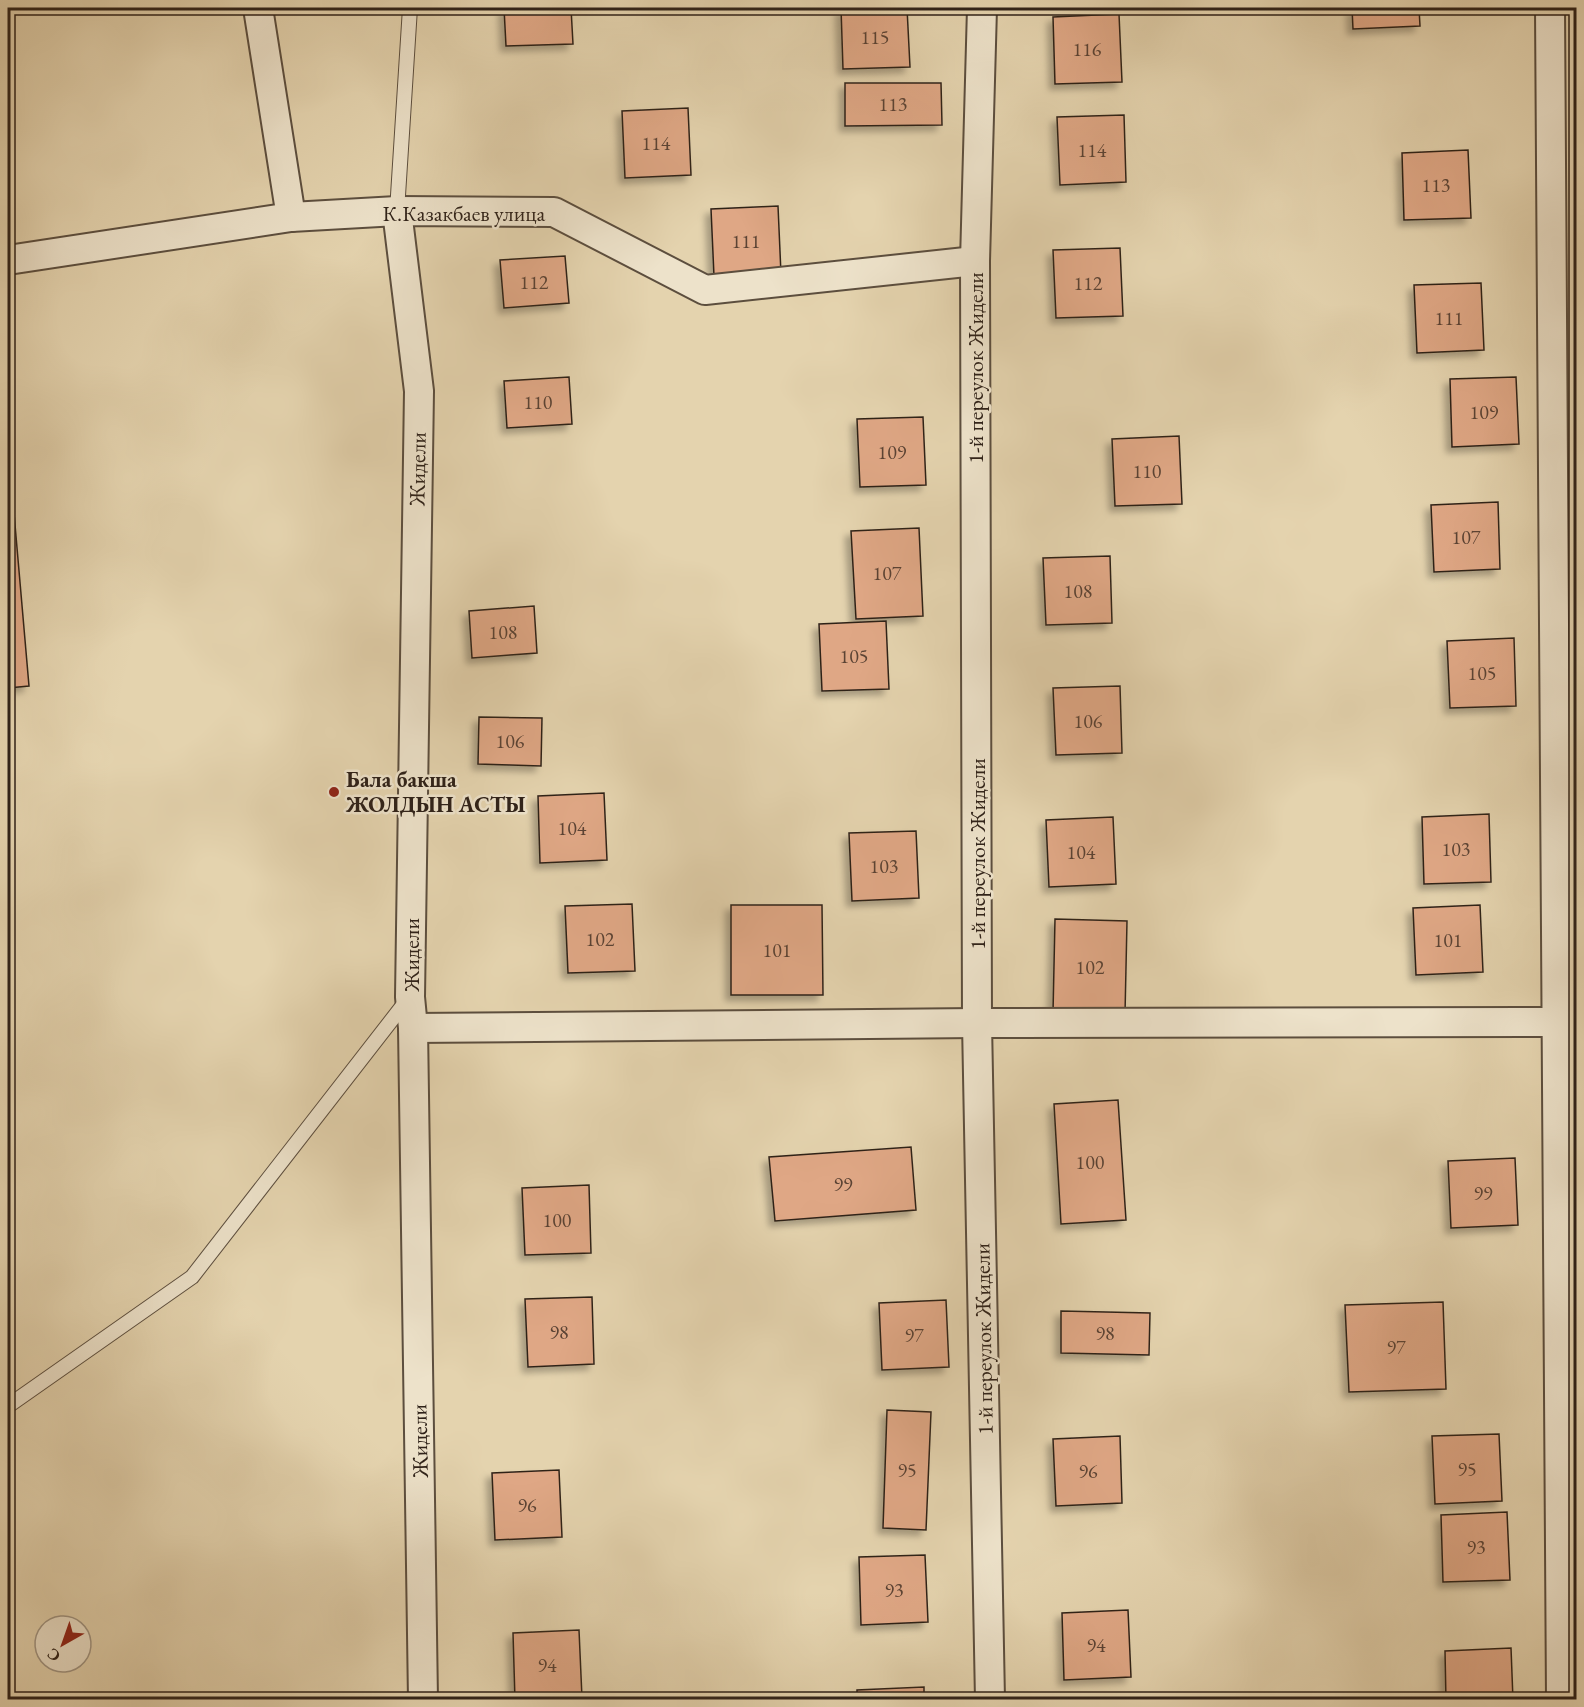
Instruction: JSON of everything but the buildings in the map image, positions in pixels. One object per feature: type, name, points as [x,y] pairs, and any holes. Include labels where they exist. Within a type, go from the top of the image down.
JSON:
[{"type":"street","points":[[258,8],[291,217]]},
{"type":"street","name":"1-й переулок Жидели","points":[[982,8],[975,261],[977,1023],[990,1700]]},
{"type":"street","points":[[1550,8],[1567,1022],[1561,1700]]},
{"type":"street","name":"К.Казакбаев улица","points":[[8,260],[291,217],[397,211],[554,212],[705,290],[975,261]]},
{"type":"street","name":"Жидели","points":[[397,211],[419,391],[410,997],[413,1028],[423,1700]]},
{"type":"street","points":[[413,1028],[977,1023],[1567,1022]]},
{"type":"lane","points":[[397,211],[410,8]]},
{"type":"lane","points":[[8,1406],[192,1277],[410,997]]},
{"type":"place","name":"Бала бакша ЖОЛДЫН АСТЫ","points":[[334,792]]}]
